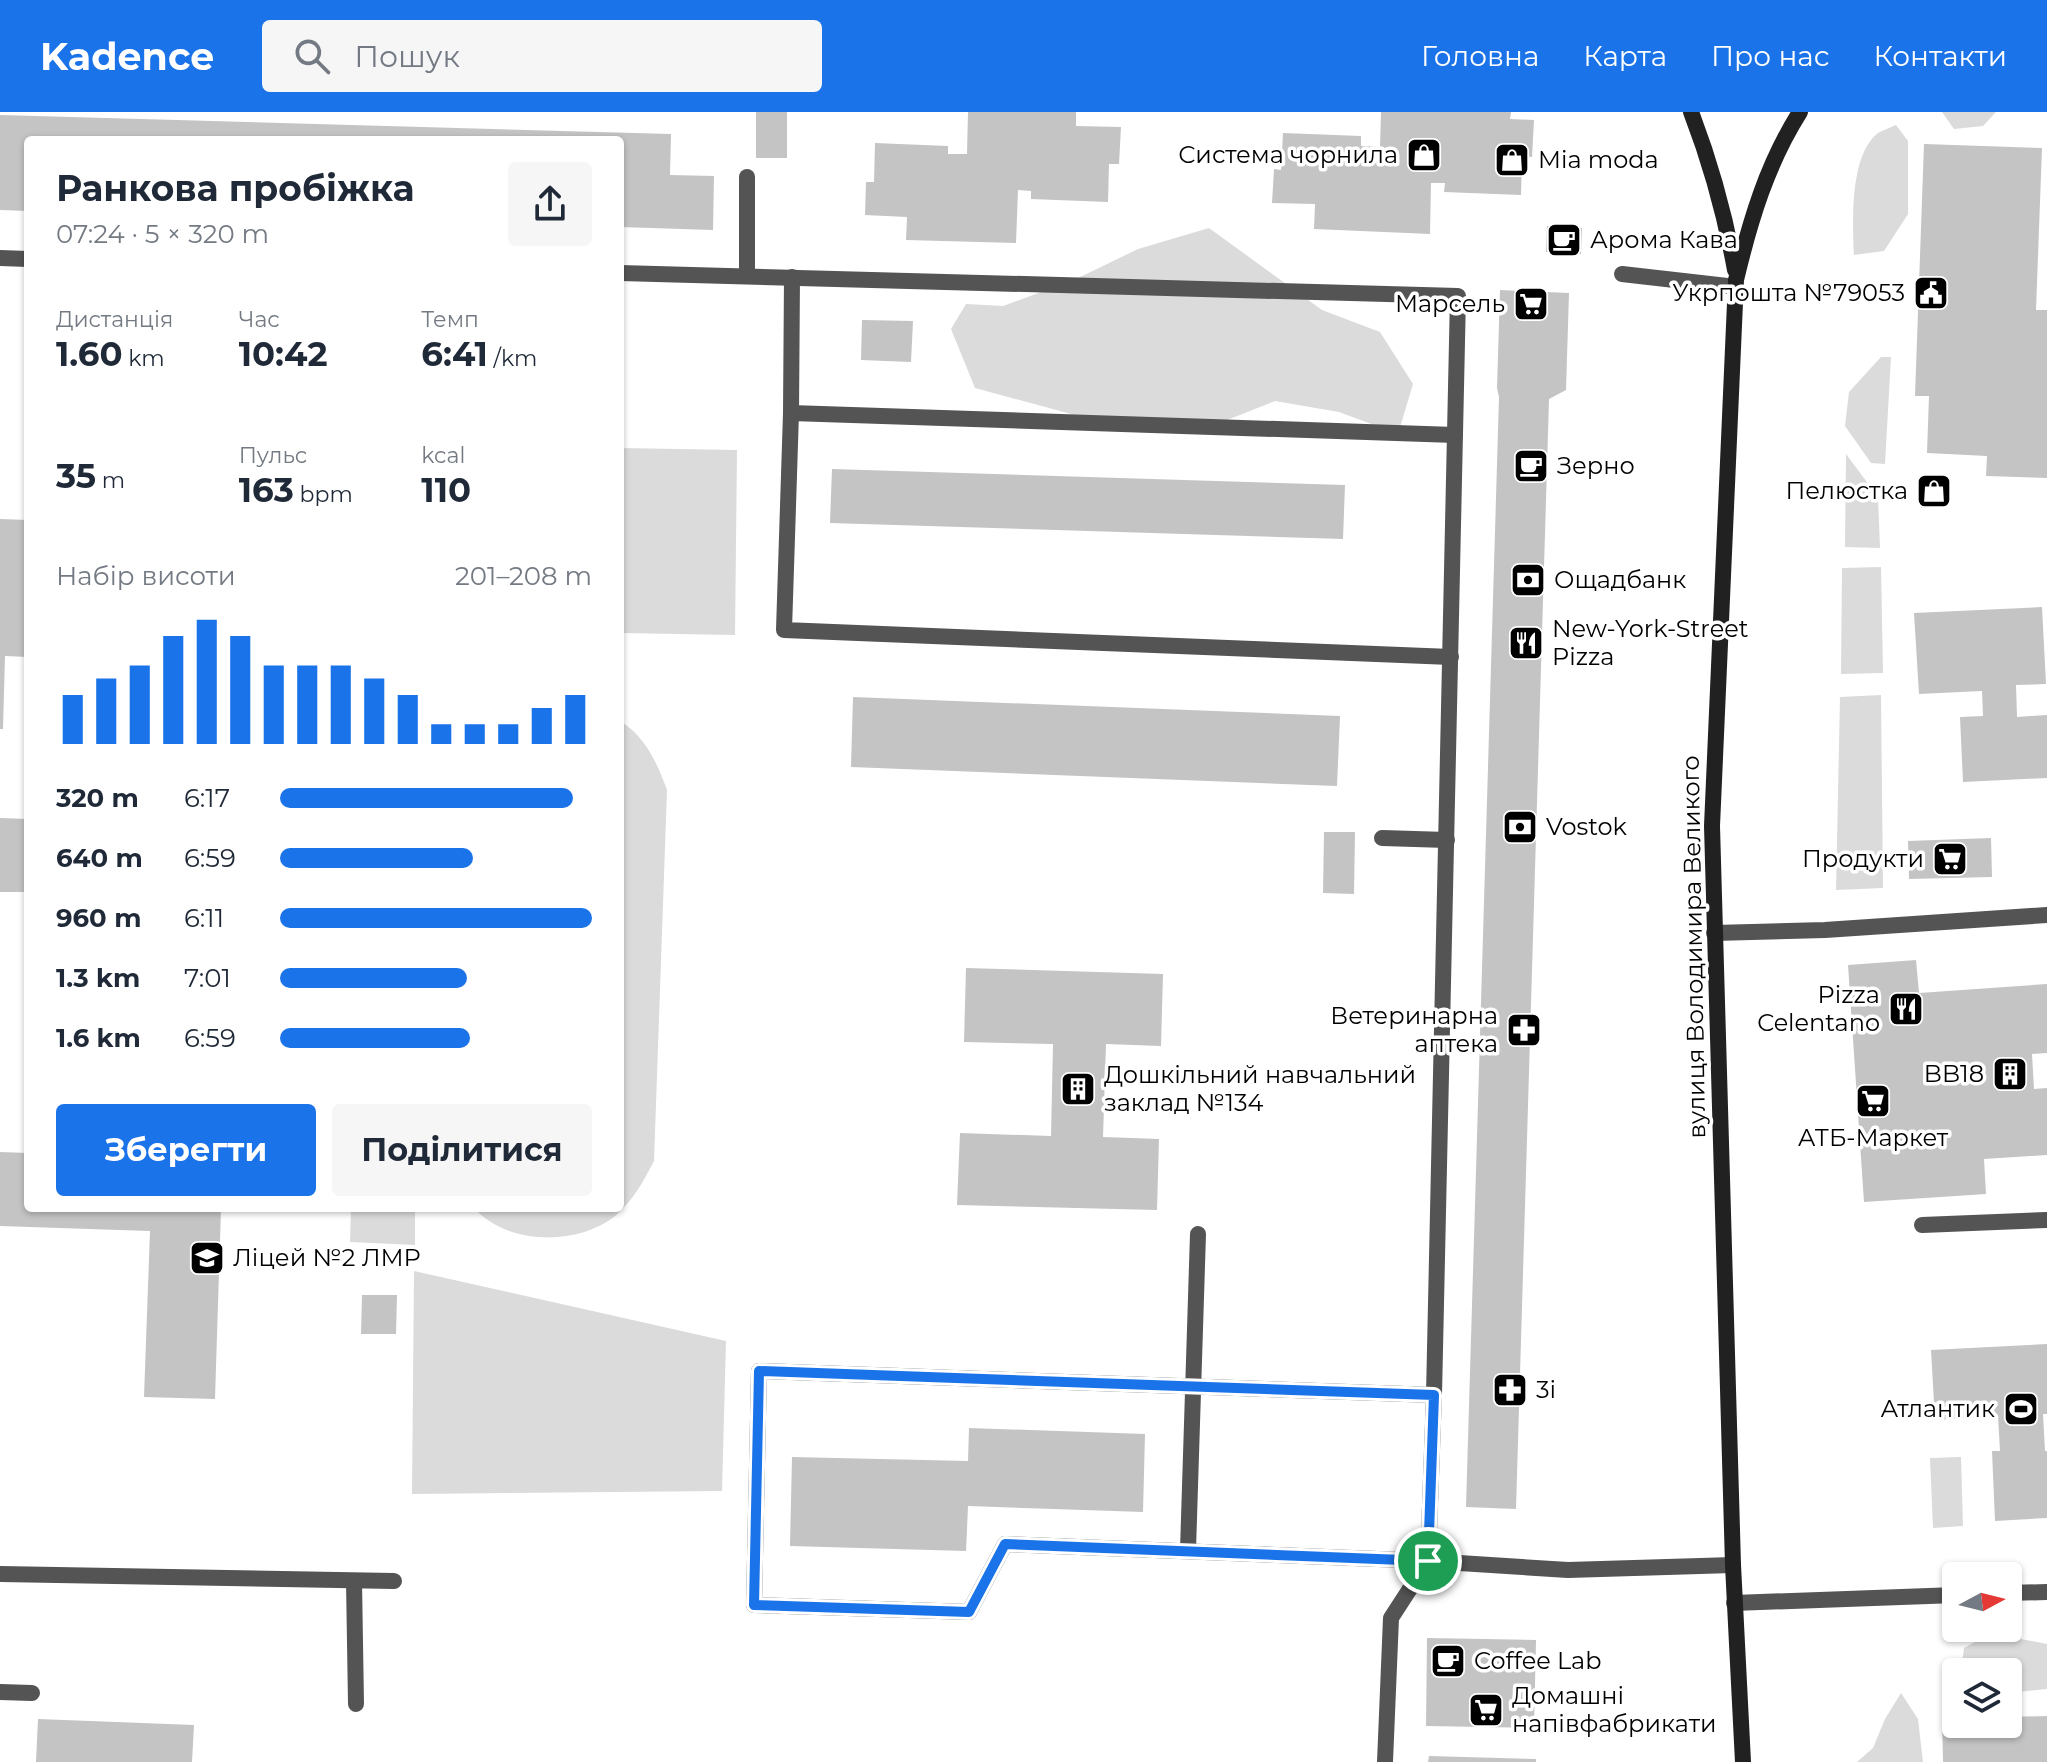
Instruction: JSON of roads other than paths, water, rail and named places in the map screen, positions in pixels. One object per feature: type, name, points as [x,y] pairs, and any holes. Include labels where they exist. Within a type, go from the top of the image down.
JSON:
[{"type":"main road","name":"вулиця Володимира Великого","points":[[1691,112],[1723,207],[1736,283]]},
{"type":"main road","name":"вулиця Володимира Великого","points":[[1743,1762],[1734,1603],[1712,826],[1736,283],[1749,227],[1767,175],[1800,112]]},
{"type":"lane","points":[[747,177],[747,276]]},
{"type":"lane","points":[[0,258],[24,259]]},
{"type":"lane","points":[[624,273],[1458,296],[1428,1561],[1391,1618],[1385,1762]]},
{"type":"lane","points":[[1622,274],[1736,283]]},
{"type":"lane","points":[[792,277],[784,630],[1451,657]]},
{"type":"lane","points":[[791,413],[1455,435]]},
{"type":"lane","points":[[1382,838],[1447,840]]},
{"type":"lane","points":[[1714,933],[1825,930],[2047,915]]},
{"type":"lane","points":[[1922,1225],[2047,1220]]},
{"type":"lane","points":[[1188,1550],[1198,1234]]},
{"type":"lane","points":[[1434,1395],[759,1371],[754,1605],[969,1612],[1005,1544],[1428,1561],[1568,1570],[1733,1565]]},
{"type":"lane","points":[[0,1574],[394,1581]]},
{"type":"lane","points":[[354,1581],[356,1704]]},
{"type":"lane","points":[[2022,1593],[2047,1592]]},
{"type":"lane","points":[[1734,1603],[1942,1596]]},
{"type":"lane","points":[[0,1692],[32,1693]]},
{"type":"place","name":"Система чорнила","points":[[1424,155]]},
{"type":"place","name":"Mia moda","points":[[1512,160]]},
{"type":"place","name":"Арома Кава","points":[[1564,240]]},
{"type":"place","name":"Укрпошта №79053","points":[[1931,293]]},
{"type":"place","name":"Марсель","points":[[1531,304]]},
{"type":"place","name":"Зерно","points":[[1531,466]]},
{"type":"place","name":"Пелюстка","points":[[1934,491]]},
{"type":"place","name":"Ощадбанк","points":[[1528,580]]},
{"type":"place","name":"New-York-Street Pizza","points":[[1526,643]]},
{"type":"place","name":"Vostok","points":[[1520,827]]},
{"type":"place","name":"Продукти","points":[[1950,859]]},
{"type":"place","name":"Pizza Celentano","points":[[1906,1009]]},
{"type":"place","name":"Ветеринарна аптека","points":[[1524,1030]]},
{"type":"place","name":"BB18","points":[[2010,1074]]},
{"type":"place","name":"Дошкільний навчальний заклад №134","points":[[1078,1089]]},
{"type":"place","name":"АТБ-Маркет","points":[[1873,1101]]},
{"type":"place","name":"Ліцей №2 ЛМР","points":[[207,1258]]},
{"type":"place","name":"3і","points":[[1510,1390]]},
{"type":"place","name":"Атлантик","points":[[2021,1409]]},
{"type":"place","name":"Coffee Lab","points":[[1448,1661]]},
{"type":"place","name":"Домашні напівфабрикати","points":[[1486,1710]]}]
